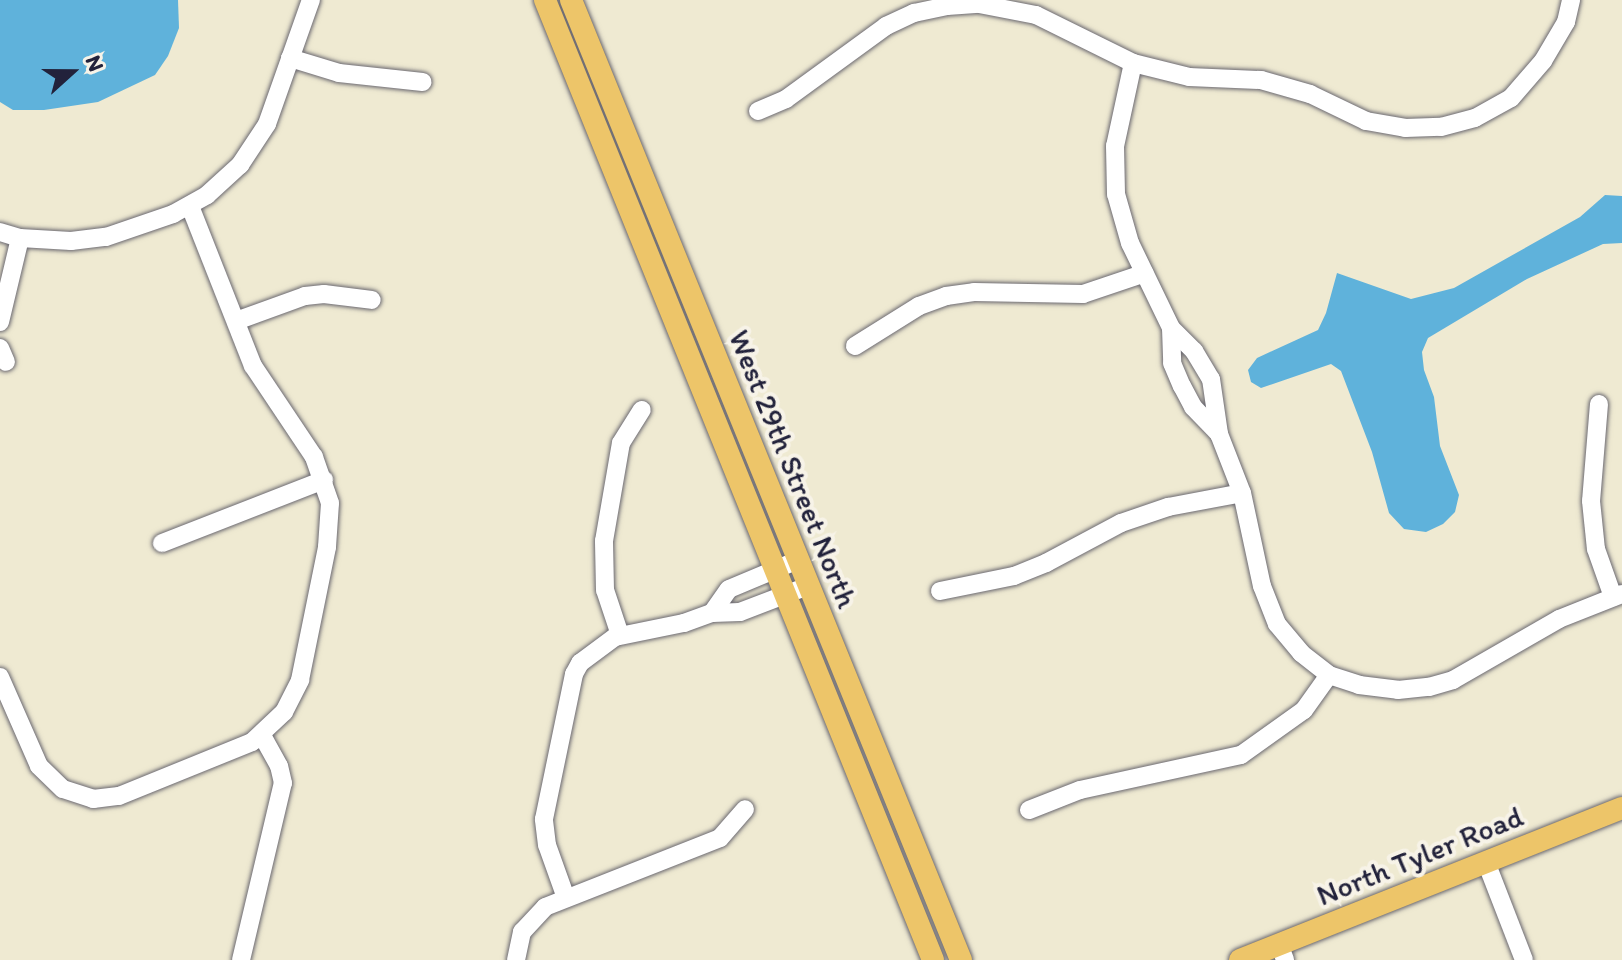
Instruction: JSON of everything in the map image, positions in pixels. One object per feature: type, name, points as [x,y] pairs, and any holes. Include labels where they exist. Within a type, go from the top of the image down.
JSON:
[{"type":"main road","name":"West 29th Street North","points":[[545,0],[933,960]]},
{"type":"main road","name":"West 29th Street North","points":[[571,0],[961,960]]},
{"type":"main road","name":"North Tyler Road","points":[[1240,960],[1282,952],[1486,862],[1622,808]]},
{"type":"street","points":[[0,232],[20,238],[71,241],[106,237],[190,206],[226,180],[254,147],[267,124],[311,0]]},
{"type":"street","points":[[758,111],[786,99],[886,26],[914,13],[947,6],[979,4],[1036,15],[1133,63],[1189,77],[1261,80],[1310,94],[1366,121],[1405,128],[1441,127],[1475,118],[1511,98],[1543,61],[1566,22],[1571,0]]},
{"type":"street","points":[[290,58],[339,73],[423,82]]},
{"type":"street","points":[[1133,63],[1115,146],[1116,194],[1130,243],[1171,328],[1194,351],[1211,379],[1219,434],[1242,493],[1262,586],[1277,624],[1301,653],[1329,675],[1359,685],[1398,690],[1429,687],[1453,680],[1559,619],[1618,596],[1596,549],[1591,501],[1599,404]]},
{"type":"street","points":[[0,677],[39,766],[51,780],[79,797],[119,796],[238,748],[262,735],[284,712],[300,680],[330,527],[330,503],[314,457],[263,385],[190,206]]},
{"type":"street","points":[[0,322],[20,238]]},
{"type":"street","points":[[855,346],[919,306],[946,296],[974,292],[1083,294],[1145,273]]},
{"type":"street","points":[[236,321],[305,296],[324,294],[372,300]]},
{"type":"street","points":[[1171,328],[1172,363],[1182,386],[1193,407],[1219,434]]},
{"type":"street","points":[[620,635],[605,590],[604,541],[621,443],[642,410]]},
{"type":"street","points":[[162,543],[324,480]]},
{"type":"street","points":[[940,591],[1014,576],[1046,563],[1121,523],[1156,511],[1242,493]]},
{"type":"street","points":[[712,613],[729,589],[798,560]]},
{"type":"street","points":[[566,898],[547,845],[544,819],[574,674],[596,649],[620,635],[684,623],[712,613],[740,612],[808,586]]},
{"type":"street","points":[[1029,810],[1080,790],[1241,755],[1304,710],[1329,675]]},
{"type":"street","points":[[241,960],[283,783],[279,766],[262,735]]},
{"type":"street","points":[[516,960],[522,932],[531,918],[566,898],[720,838],[745,809]]},
{"type":"street","points":[[1486,862],[1524,960]]},
{"type":"water","points":[[0,0],[178,0],[179,28],[168,56],[155,75],[98,102],[44,110],[13,110],[0,102]]},
{"type":"water","points":[[1605,195],[1622,196],[1622,243],[1603,244],[1527,279],[1428,338],[1422,352],[1424,370],[1434,397],[1440,446],[1459,495],[1455,512],[1443,524],[1426,532],[1404,529],[1389,513],[1372,452],[1341,371],[1331,364],[1261,388],[1251,382],[1248,370],[1257,358],[1318,330],[1337,273],[1411,299],[1454,288],[1580,217]]}]
